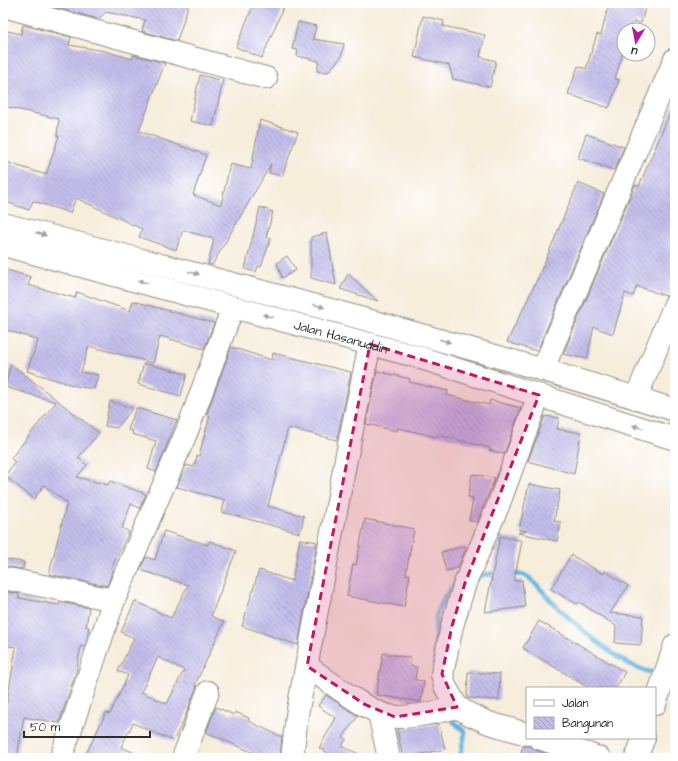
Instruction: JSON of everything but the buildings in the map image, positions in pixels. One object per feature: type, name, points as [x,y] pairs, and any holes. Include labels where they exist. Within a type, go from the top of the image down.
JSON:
[{"type":"street","points":[[3,6],[266,78]]},
{"type":"street","points":[[543,369],[675,59]]},
{"type":"street","name":"Jalan Hasanuddin","points":[[3,224],[236,283],[543,369],[675,410]]},
{"type":"street","name":"Jalan Hasanuddin","points":[[3,245],[370,344],[539,395],[675,439]]},
{"type":"street","points":[[636,398],[675,304]]},
{"type":"street","points":[[60,758],[114,600],[187,431],[233,307]]},
{"type":"street","points":[[292,758],[307,666],[346,459],[370,344]]},
{"type":"street","points":[[450,709],[442,674],[452,626],[465,583],[478,556],[524,438],[539,395]]},
{"type":"street","points":[[3,578],[114,600]]},
{"type":"street","points":[[656,701],[675,645]]},
{"type":"street","points":[[307,666],[338,688],[379,713],[395,717],[413,716],[450,709],[489,723],[526,734]]},
{"type":"street","points":[[183,758],[208,692]]},
{"type":"street","points":[[379,713],[389,758]]},
{"type":"street","points":[[542,739],[599,758]]},
{"type":"street","points":[[636,758],[644,739]]},
{"type":"highlighted area","points":[[370,344],[539,395],[465,583],[452,626],[442,674],[457,707],[395,717],[364,704],[307,666]]},
{"type":"waterway","points":[[475,576],[499,573]]},
{"type":"waterway","points":[[509,574],[524,575],[527,577],[535,583],[562,612],[599,644],[627,662],[640,669],[651,672]]},
{"type":"waterway","points":[[435,663],[436,616],[445,596],[457,581]]},
{"type":"waterway","points":[[449,714],[453,721],[465,732],[460,758]]}]
